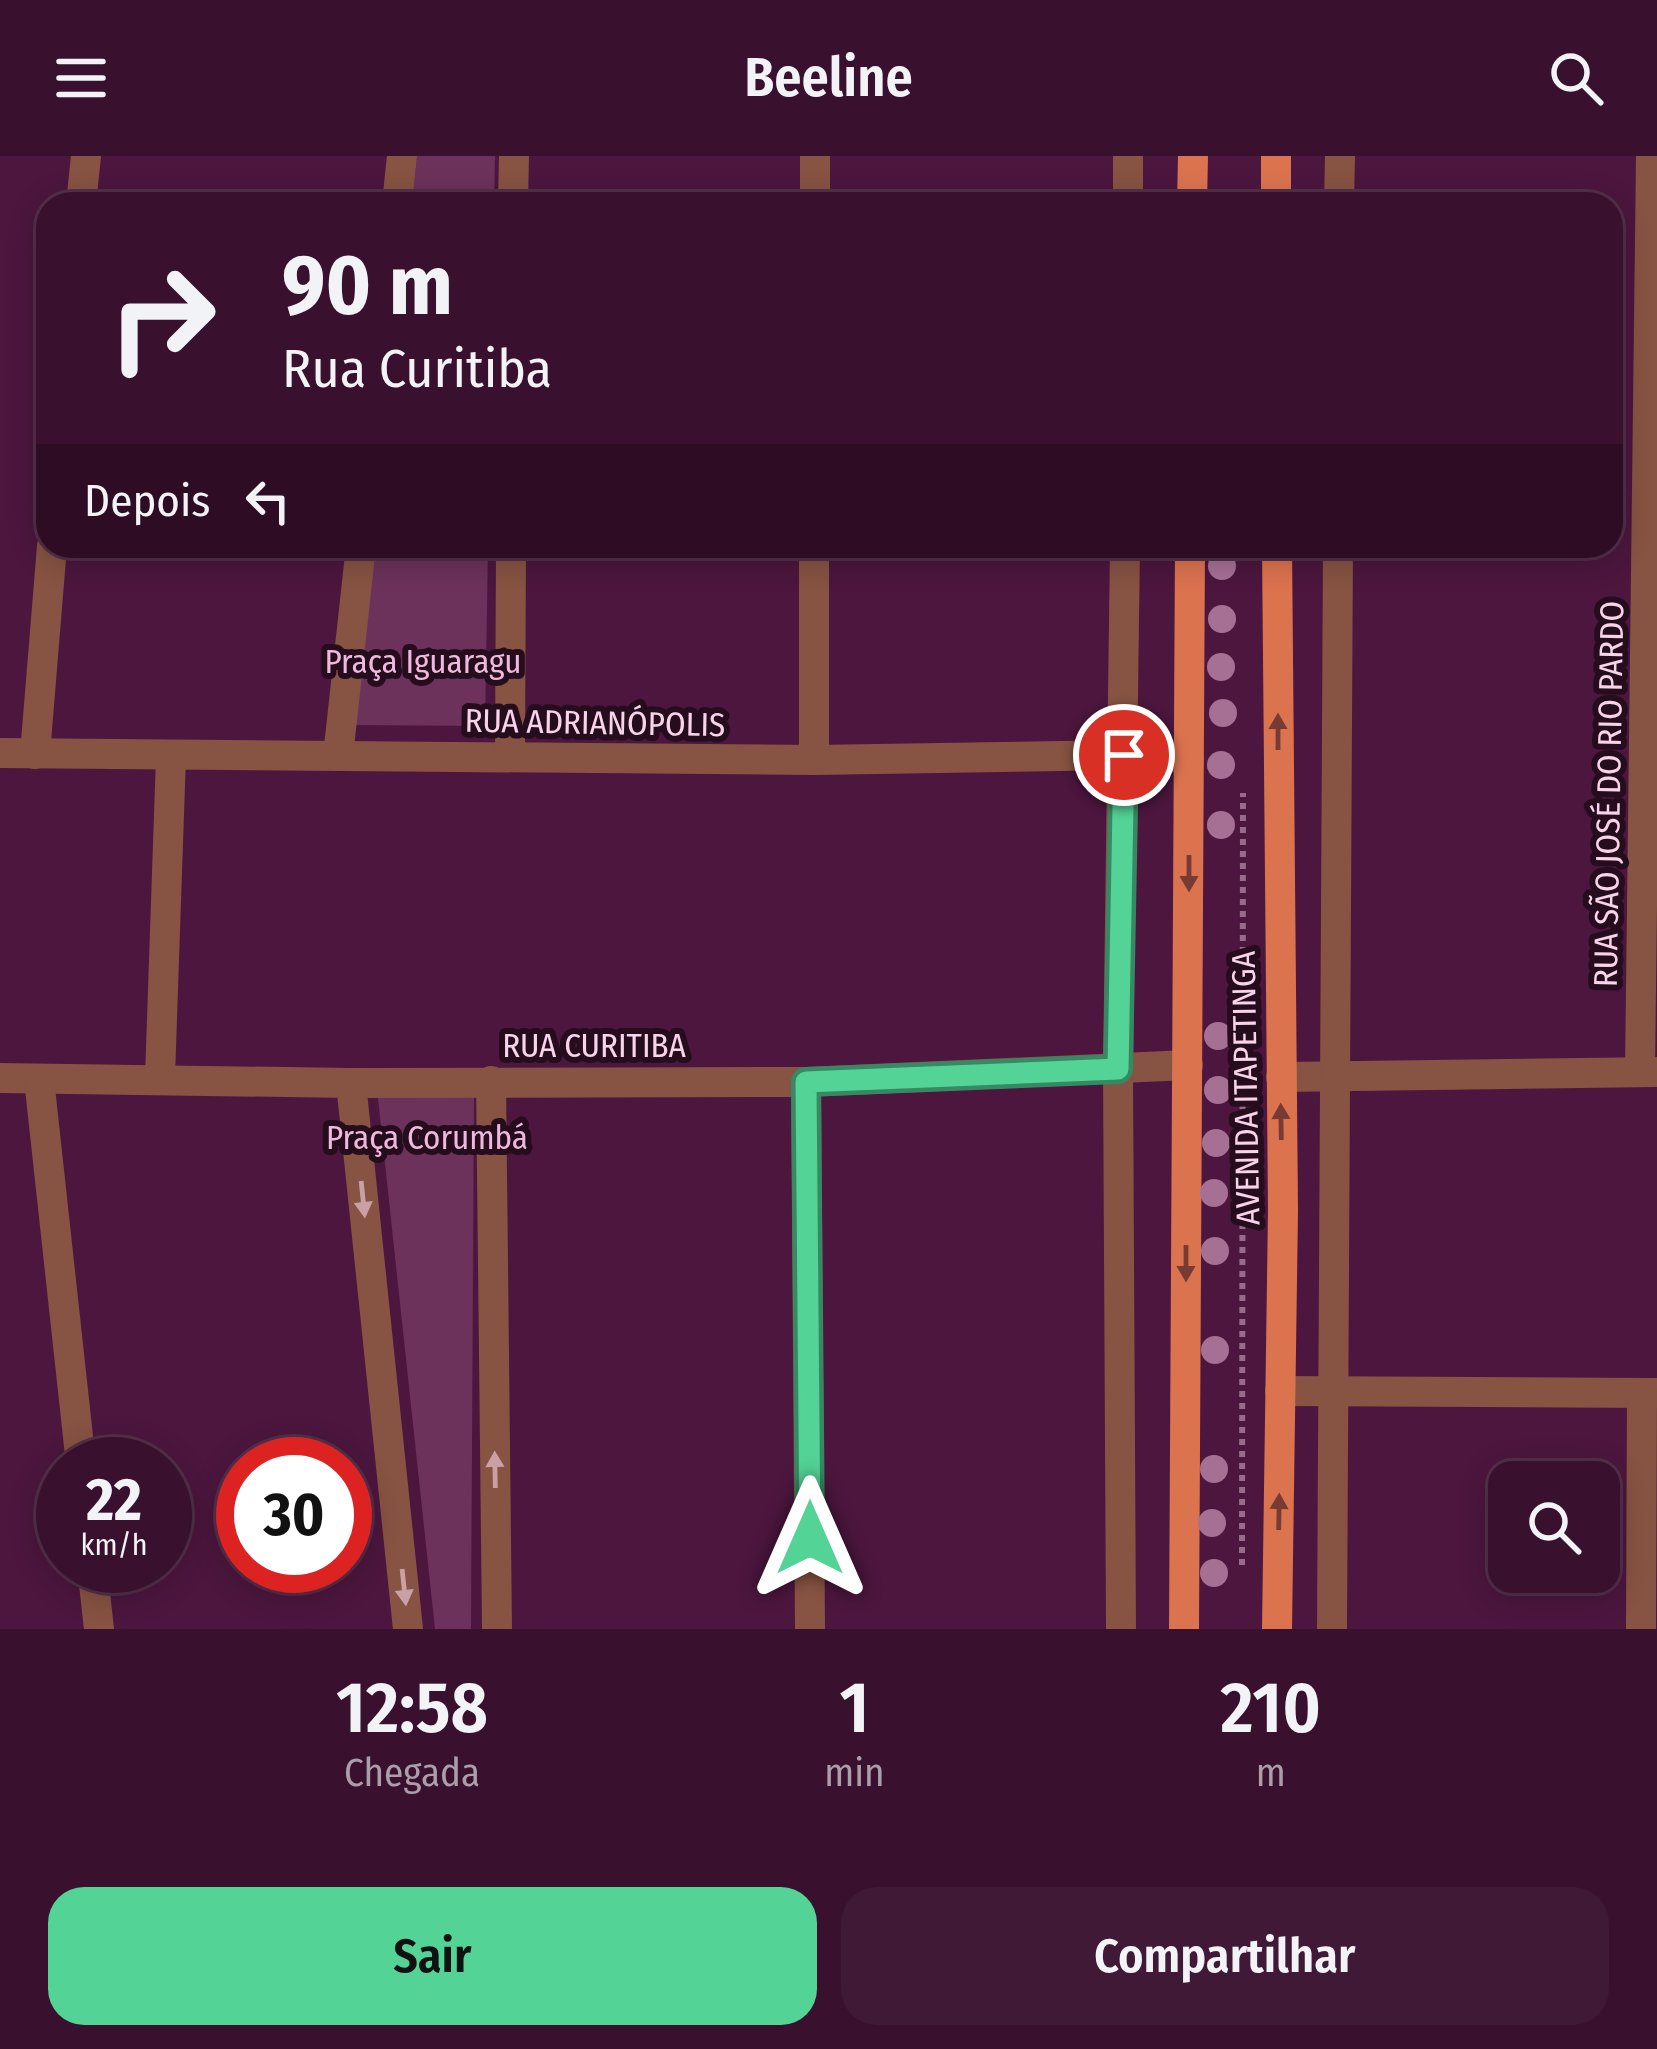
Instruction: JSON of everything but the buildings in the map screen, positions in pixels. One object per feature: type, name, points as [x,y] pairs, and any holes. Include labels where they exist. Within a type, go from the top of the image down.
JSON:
[{"type":"main road","points":[[1192,192],[1193,156]]},
{"type":"main road","points":[[1276,156],[1276,192]]},
{"type":"main road","name":"AVENIDA ITAPETINGA","points":[[1184,1629],[1190,558]]},
{"type":"main road","name":"AVENIDA ITAPETINGA","points":[[1277,558],[1281,1077],[1277,1629]]},
{"type":"street","points":[[83,192],[86,156]]},
{"type":"street","points":[[398,192],[402,156]]},
{"type":"street","points":[[514,156],[514,192]]},
{"type":"street","points":[[815,156],[815,192]]},
{"type":"street","points":[[1128,156],[1128,192]]},
{"type":"street","points":[[1340,156],[1340,192]]},
{"type":"street","name":"RUA SÃO JOSÉ DO RIO PARDO","points":[[1649,1072],[1651,156]]},
{"type":"street","points":[[35,754],[51,558]]},
{"type":"street","points":[[338,756],[360,558]]},
{"type":"street","points":[[510,757],[511,558]]},
{"type":"street","points":[[814,558],[814,760]]},
{"type":"street","points":[[1120,1629],[1118,1069],[1125,558]]},
{"type":"street","points":[[1332,1629],[1338,558]]},
{"type":"street","name":"RUA ADRIANÓPOLIS","points":[[0,753],[1189,758]]},
{"type":"street","points":[[160,1077],[171,756]]},
{"type":"street","name":"RUA CURITIBA","points":[[0,1078],[806,1082],[1188,1065]]},
{"type":"street","points":[[1281,1077],[1649,1072]]},
{"type":"street","points":[[39,1079],[78,1437]]},
{"type":"street","points":[[491,1081],[497,1629]]},
{"type":"street","points":[[806,1082],[810,1629]]},
{"type":"street","points":[[351,1083],[408,1629]]},
{"type":"street","points":[[1280,1391],[1650,1393],[1641,1629]]},
{"type":"street","points":[[95,1593],[99,1629]]},
{"type":"path","points":[[1242,1582],[1244,784]]},
{"type":"green space","points":[[417,156],[495,156],[494,192],[413,192]]},
{"type":"green space","name":"Praça Iguaragu","points":[[372,558],[488,558],[485,726],[352,725]]},
{"type":"green space","name":"Praça Corumbá","points":[[377,1089],[474,1094],[471,1629],[435,1629]]},
{"type":"route","points":[[810,1538],[806,1082],[1118,1069],[1124,755]]}]
